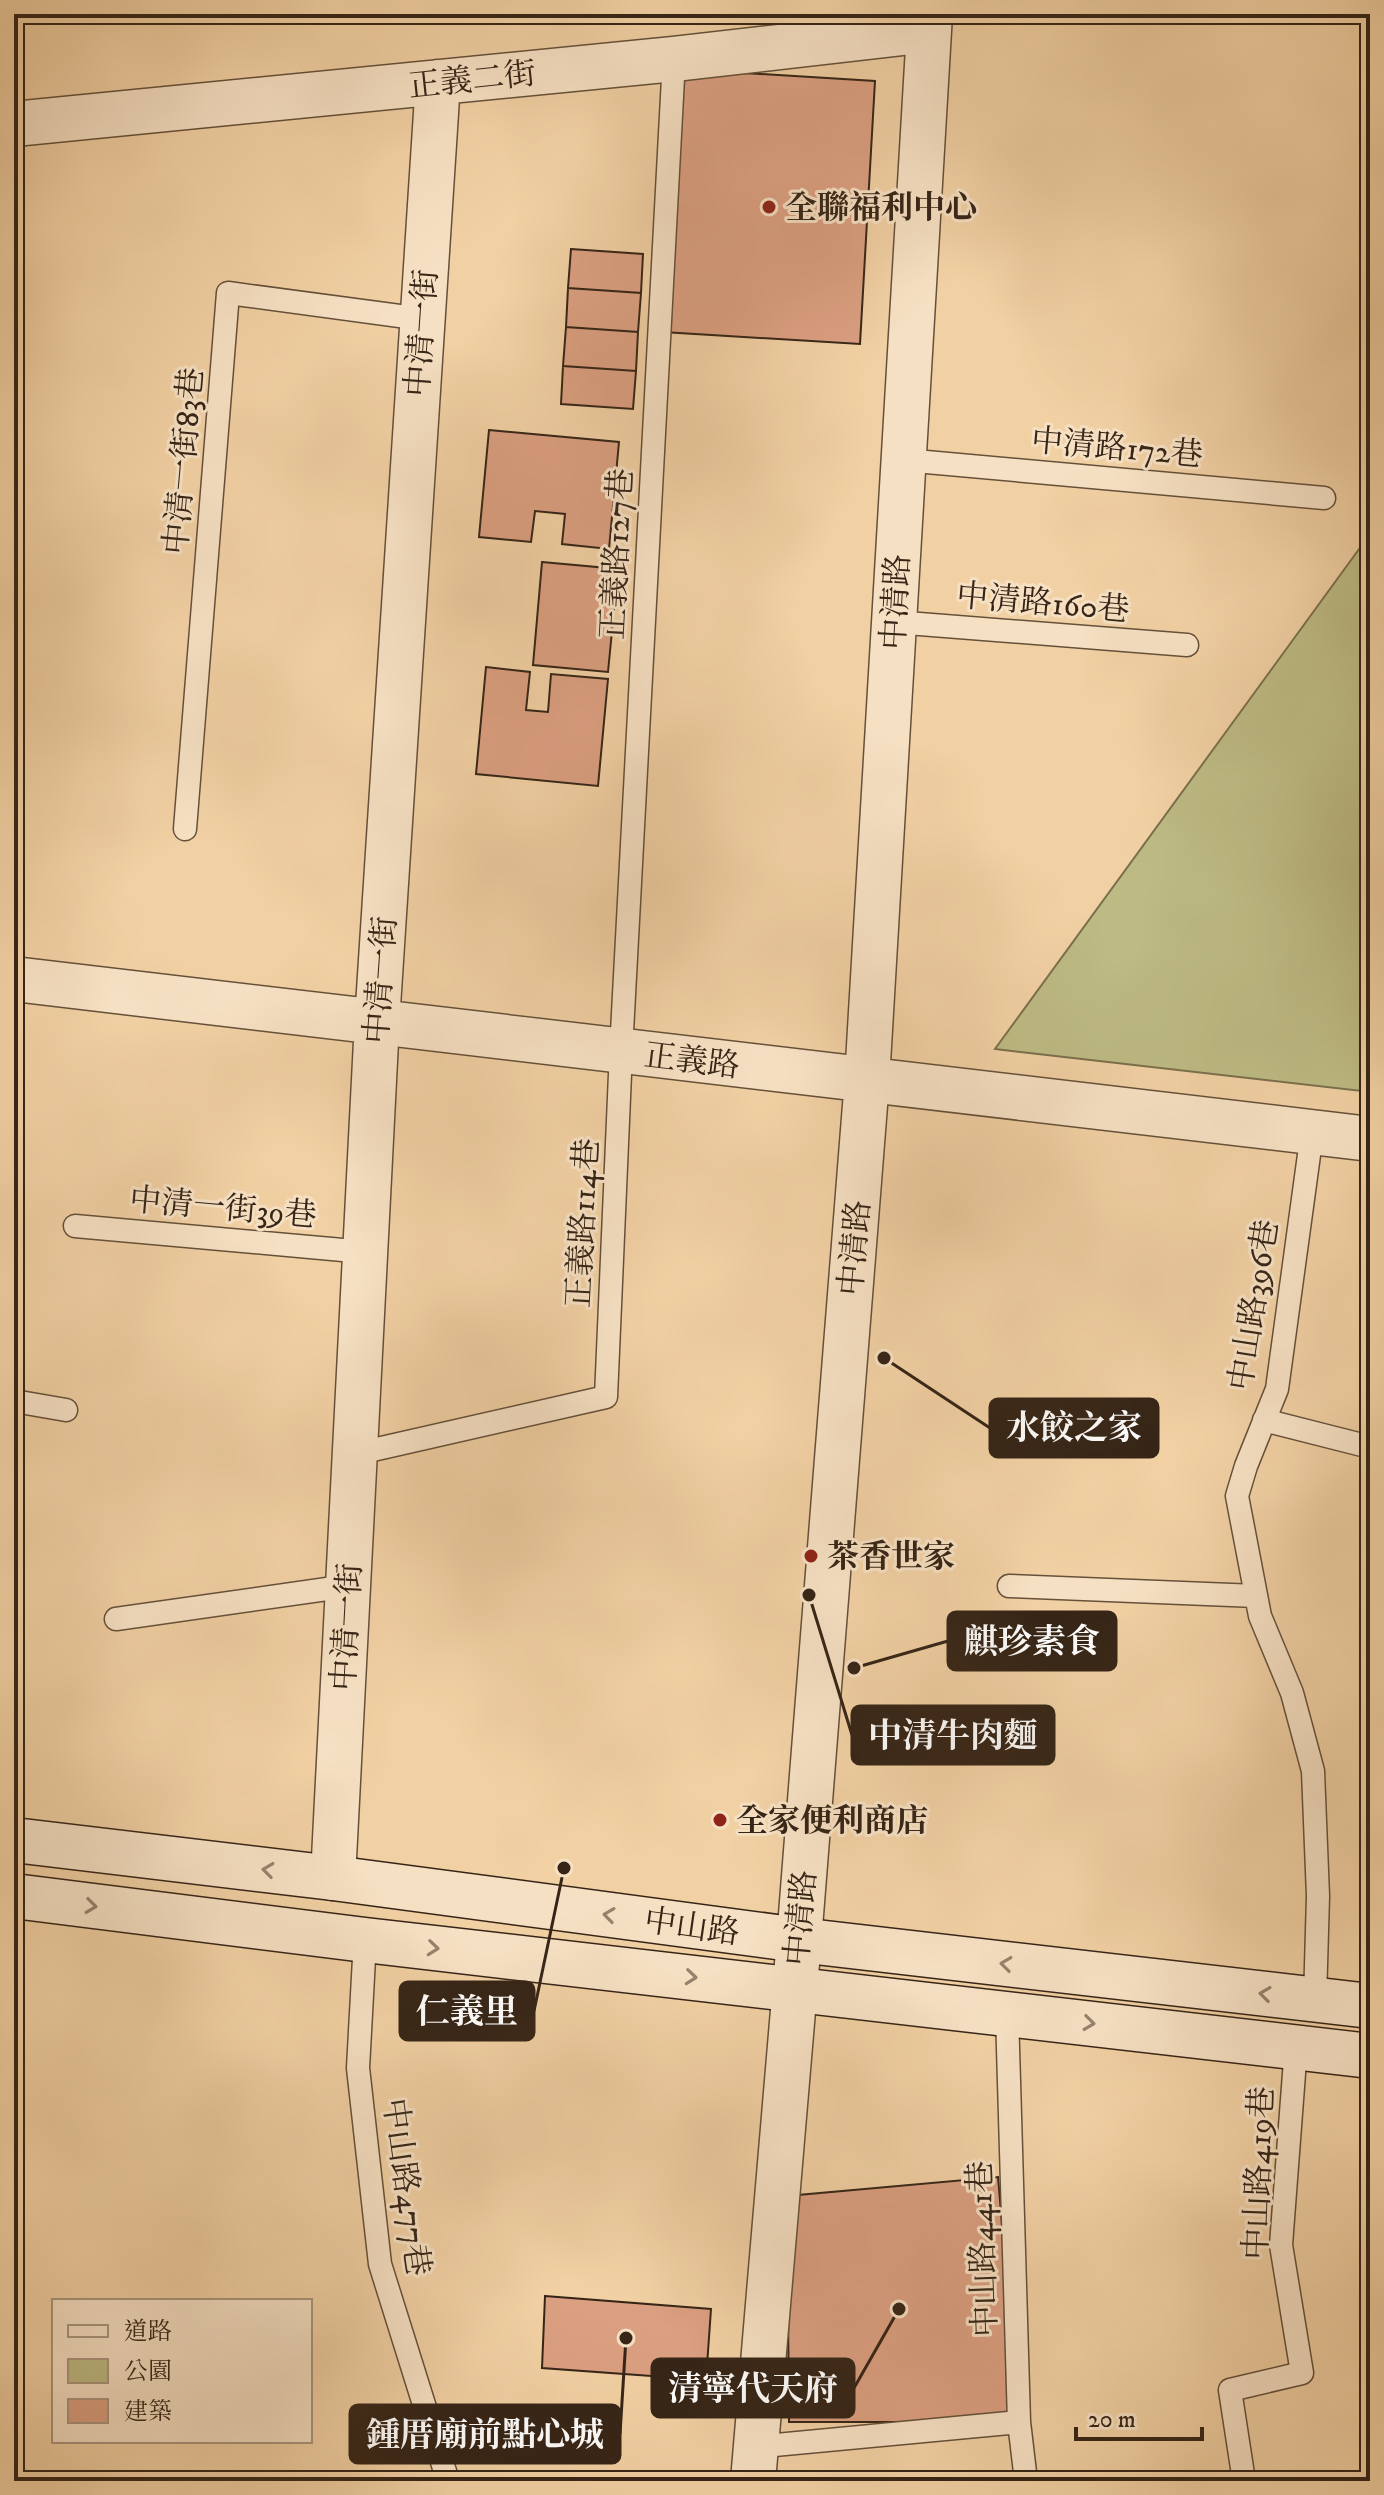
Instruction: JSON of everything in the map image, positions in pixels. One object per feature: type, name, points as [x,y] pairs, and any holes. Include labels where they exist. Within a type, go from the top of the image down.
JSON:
[{"type":"street","name":"正義二街","points":[[14,124],[674,59],[930,22]]},
{"type":"street","name":"中清路","points":[[754,2464],[867,1080],[930,22]]},
{"type":"street","name":"中清一街","points":[[333,1878],[377,1022],[438,82]]},
{"type":"street","name":"正義路","points":[[14,979],[1370,1139]]},
{"type":"street","name":"中山路","points":[[14,1840],[333,1878],[799,1940],[1370,2006]]},
{"type":"street","name":"中山路","points":[[14,1896],[365,1940],[1370,2056]]},
{"type":"lane","name":"正義路127巷","points":[[621,1051],[674,59]]},
{"type":"lane","name":"中清一街83巷","points":[[185,829],[228,293],[422,319]]},
{"type":"lane","name":"中清路172巷","points":[[904,460],[1324,498]]},
{"type":"lane","name":"中清路160巷","points":[[894,622],[1187,645]]},
{"type":"lane","name":"正義路114巷","points":[[355,1454],[606,1397],[621,1051]]},
{"type":"lane","name":"中山路396巷","points":[[1312,1133],[1277,1389],[1237,1496],[1260,1616],[1292,1693],[1313,1771],[1318,1896],[1315,2000]]},
{"type":"lane","name":"中清一街39巷","points":[[75,1226],[365,1252]]},
{"type":"lane","points":[[14,1401],[66,1410]]},
{"type":"lane","points":[[1264,1420],[1370,1447]]},
{"type":"lane","points":[[116,1619],[348,1586]]},
{"type":"lane","points":[[1009,1586],[1256,1596]]},
{"type":"lane","name":"中山路477巷","points":[[365,1940],[358,2068],[380,2264],[448,2481]]},
{"type":"lane","name":"中山路441巷","points":[[1007,2014],[1019,2422],[1026,2481]]},
{"type":"lane","name":"中山路419巷","points":[[1244,2481],[1230,2390],[1302,2373],[1281,2245],[1296,2047]]},
{"type":"lane","points":[[754,2464],[1019,2422]]},
{"type":"green space","points":[[1370,534],[1370,1092],[995,1049]]},
{"type":"building","name":"全聯福利中心","points":[[678,69],[875,81],[860,344],[663,332]]},
{"type":"building","points":[[571,249],[643,254],[641,293],[568,288]]},
{"type":"building","points":[[568,288],[641,293],[638,332],[566,327]]},
{"type":"building","points":[[566,327],[638,332],[636,371],[563,366]]},
{"type":"building","points":[[563,366],[636,371],[633,409],[561,404]]},
{"type":"building","points":[[489,430],[619,442],[609,549],[562,544],[565,514],[535,511],[531,542],[479,537]]},
{"type":"building","points":[[542,562],[618,569],[608,672],[533,665]]},
{"type":"building","points":[[486,667],[530,672],[526,710],[548,712],[551,674],[608,679],[598,786],[476,774]]},
{"type":"building","points":[[998,2177],[1019,2422],[789,2422],[787,2196]]},
{"type":"building","points":[[545,2296],[711,2309],[706,2380],[542,2368]]},
{"type":"place","name":"全聯福利中心","points":[[769,207]]},
{"type":"place","name":"水餃之家","points":[[884,1358]]},
{"type":"place","name":"茶香世家","points":[[811,1556]]},
{"type":"place","name":"中清牛肉麵","points":[[809,1595]]},
{"type":"place","name":"麒珍素食","points":[[854,1668]]},
{"type":"place","name":"全家便利商店","points":[[720,1820]]},
{"type":"place","name":"仁義里","points":[[564,1868]]},
{"type":"place","name":"清寧代天府","points":[[899,2309]]},
{"type":"place","name":"鍾厝廟前點心城","points":[[626,2338]]}]
